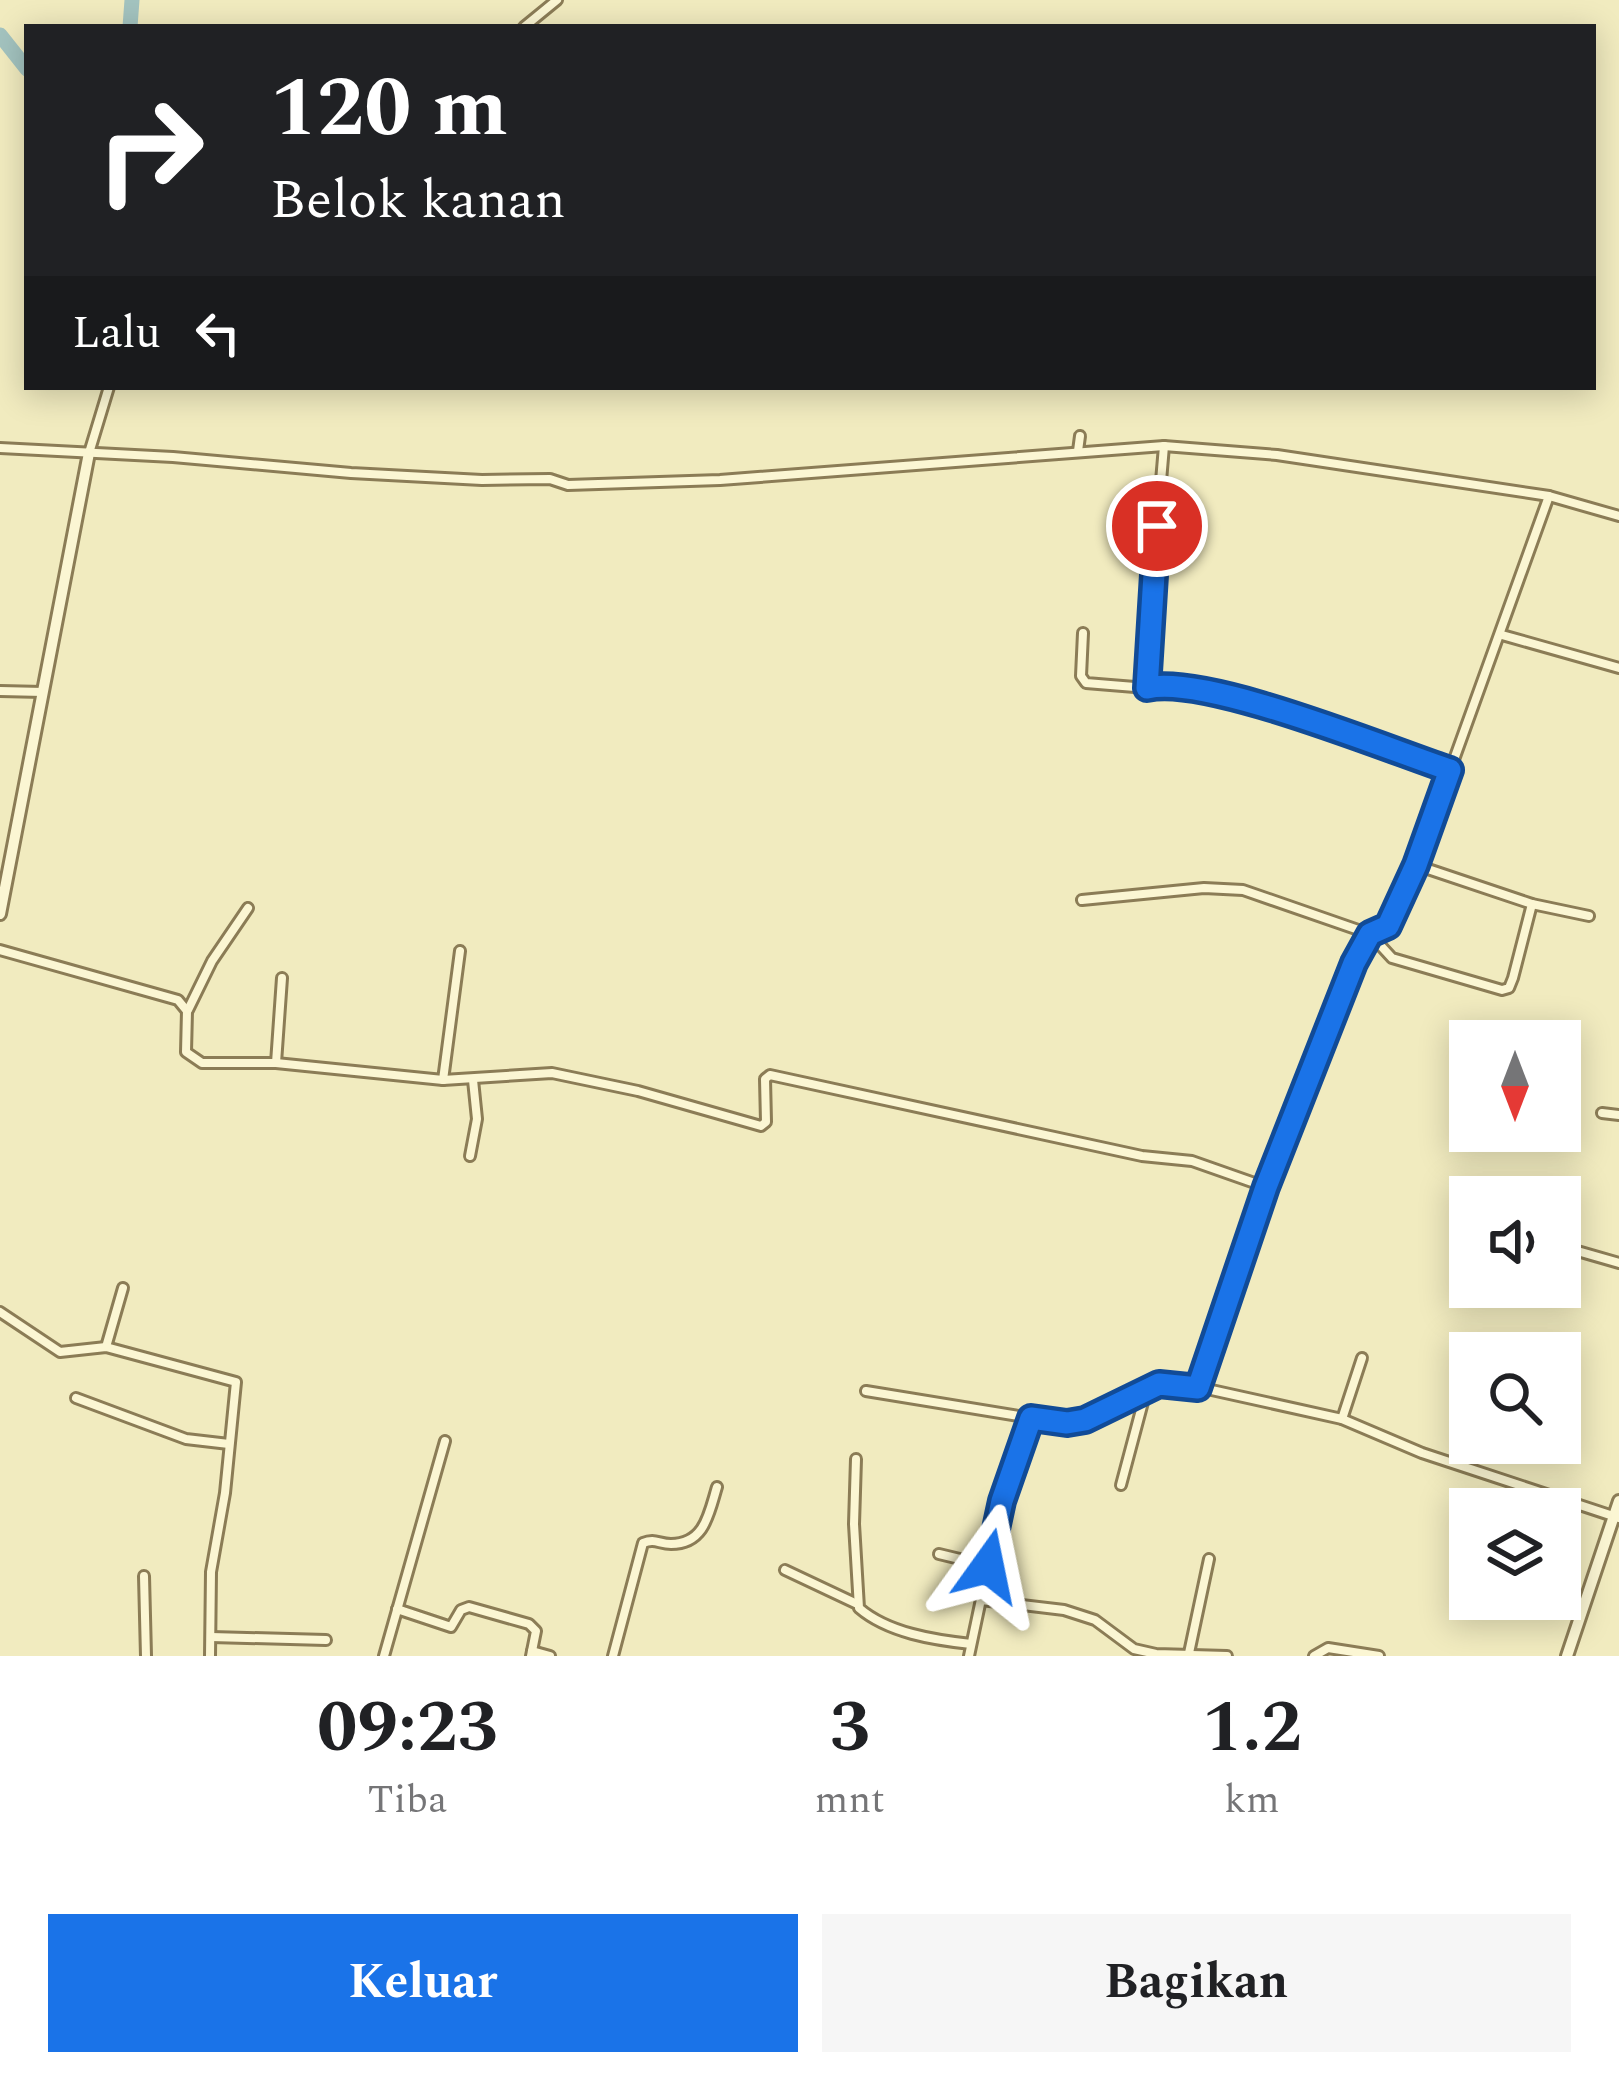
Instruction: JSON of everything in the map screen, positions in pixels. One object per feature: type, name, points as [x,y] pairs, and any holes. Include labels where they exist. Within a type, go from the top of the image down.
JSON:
[{"type":"street","points":[[528,24],[556,0]]},
{"type":"street","points":[[0,914],[89,453],[108,390]]},
{"type":"street","points":[[1078,451],[1080,436]]},
{"type":"street","points":[[0,448],[482,480],[550,478],[568,485],[720,480],[1164,446],[1277,455],[1549,496],[1619,517]]},
{"type":"street","points":[[1147,688],[1164,446]]},
{"type":"street","points":[[1198,1388],[1266,1187],[1354,963],[1370,934],[1388,926],[1416,865],[1549,496]]},
{"type":"street","points":[[1083,633],[1082,680],[1090,684],[1187,689],[1276,710],[1450,770]]},
{"type":"street","points":[[1502,634],[1619,668]]},
{"type":"street","points":[[0,691],[43,692]]},
{"type":"street","points":[[1416,865],[1532,904],[1588,916]]},
{"type":"street","points":[[1082,900],[1204,888],[1244,890],[1370,934],[1392,958],[1506,989],[1532,904]]},
{"type":"street","points":[[248,908],[212,961],[188,1011],[186,1052],[194,1061],[276,1063],[442,1080],[552,1073],[638,1091],[761,1126],[766,1122],[765,1079],[770,1075],[1142,1156],[1192,1161],[1266,1187]]},
{"type":"street","points":[[0,950],[178,1000],[188,1011]]},
{"type":"street","points":[[442,1080],[460,951]]},
{"type":"street","points":[[276,1063],[281,978]]},
{"type":"street","points":[[470,1156],[477,1119],[473,1080]]},
{"type":"street","points":[[1602,1113],[1619,1115]]},
{"type":"street","points":[[1581,1252],[1619,1263]]},
{"type":"street","points":[[106,1347],[123,1288]]},
{"type":"street","points":[[0,1312],[60,1352],[106,1347],[236,1382],[211,1572],[210,1656]]},
{"type":"street","points":[[1342,1419],[1362,1358]]},
{"type":"street","points":[[866,1391],[1067,1423],[1085,1420],[1159,1384],[1198,1388],[1342,1419],[1422,1453],[1616,1517]]},
{"type":"street","points":[[1121,1486],[1146,1391]]},
{"type":"street","points":[[76,1398],[186,1439],[229,1444]]},
{"type":"street","points":[[969,1656],[1007,1482],[1031,1418]]},
{"type":"street","points":[[385,1656],[445,1441]]},
{"type":"street","points":[[856,1460],[856,1603]]},
{"type":"street","points":[[614,1656],[643,1543],[652,1539],[674,1544],[698,1535],[717,1487]]},
{"type":"street","points":[[1567,1656],[1619,1501]]},
{"type":"street","points":[[939,1554],[988,1566]]},
{"type":"street","points":[[1189,1653],[1209,1559]]},
{"type":"street","points":[[784,1570],[856,1603],[872,1618],[927,1639],[971,1644]]},
{"type":"street","points":[[144,1576],[146,1656]]},
{"type":"street","points":[[981,1600],[1064,1610],[1095,1620],[1134,1649],[1156,1654],[1228,1656]]},
{"type":"street","points":[[397,1609],[451,1627],[461,1610],[469,1607],[530,1624],[536,1631],[531,1654],[550,1656]]},
{"type":"street","points":[[211,1637],[326,1640]]},
{"type":"street","points":[[1314,1656],[1328,1648],[1379,1656]]},
{"type":"waterway","points":[[130,24],[132,0]]},
{"type":"waterway","points":[[0,35],[24,65]]},
{"type":"route","points":[[988,1566],[1013,1463],[1031,1418],[1067,1423],[1085,1420],[1159,1384],[1198,1388],[1266,1187],[1354,963],[1370,934],[1388,926],[1450,770],[1276,710],[1187,689],[1147,688],[1157,526]]}]
